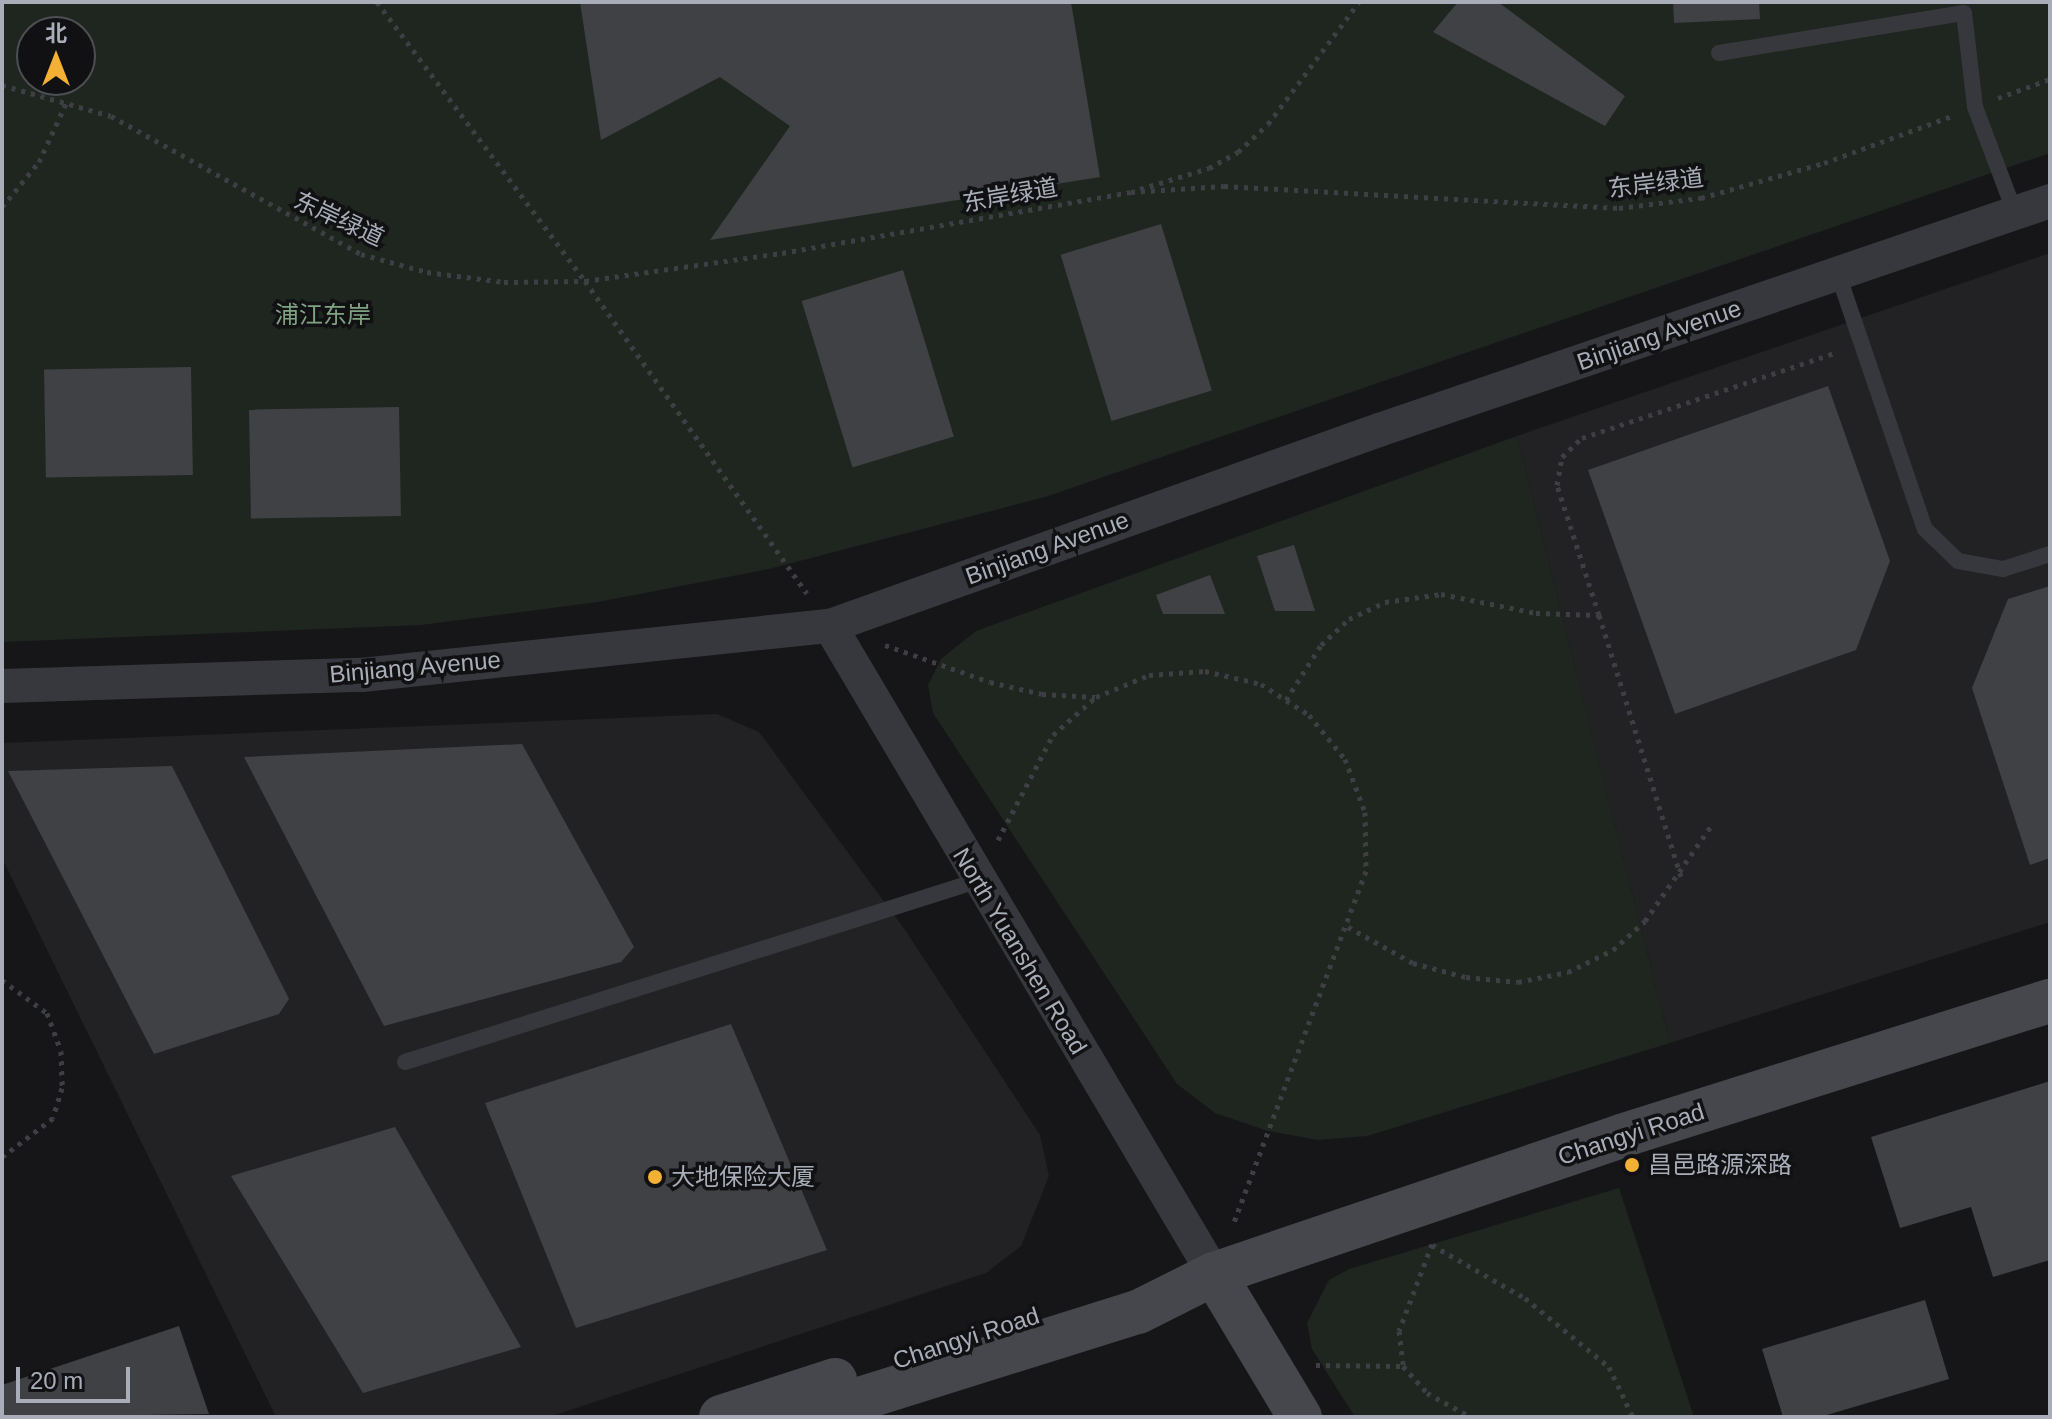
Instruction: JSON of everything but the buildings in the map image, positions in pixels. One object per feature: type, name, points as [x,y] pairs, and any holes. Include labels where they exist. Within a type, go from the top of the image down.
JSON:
[{"type":"main road","name":"Changyi Road","points":[[802,1417],[1138,1312],[1214,1274],[1449,1194],[2050,1001]]},
{"type":"main road","name":"Changyi Road","points":[[721,1417],[1128,1286],[1214,1274]]},
{"type":"main road","points":[[1214,1274],[1300,1417]]},
{"type":"street","name":"Binjiang Avenue","points":[[2,686],[362,675],[830,626],[2050,201]]},
{"type":"street","name":"North Yuanshen Road","points":[[830,626],[977,881],[1214,1274]]},
{"type":"lane","points":[[1719,53],[1964,13],[1975,107],[2015,213]]},
{"type":"lane","points":[[1838,274],[1925,529],[1958,561],[2003,569],[2050,554]]},
{"type":"lane","points":[[405,1062],[977,881]]},
{"type":"path","points":[[377,2],[585,281],[830,626],[990,682],[1042,694],[1096,697]]},
{"type":"path","points":[[1131,192],[1209,168],[1238,152],[1268,124],[1359,2]]},
{"type":"path","name":"东岸绿道","points":[[2,85],[111,116],[361,254],[427,272],[504,282],[585,281],[782,253],[1131,192],[1296,188],[1619,208],[1701,198],[1824,163],[2050,79]]},
{"type":"path","points":[[2,207],[39,162],[67,101]]},
{"type":"path","points":[[1681,876],[1557,485],[1562,457],[1582,438],[1861,344]]},
{"type":"path","points":[[1286,700],[1321,645],[1349,619],[1385,602],[1441,594],[1536,613],[1599,615]]},
{"type":"path","points":[[977,881],[1053,735],[1096,697],[1149,675],[1205,671],[1261,684],[1309,715],[1345,759],[1365,812],[1366,871],[1348,927],[1214,1274]]},
{"type":"path","points":[[1348,927],[1413,963],[1466,977],[1518,982],[1568,972],[1613,950],[1681,876],[1711,826]]},
{"type":"path","points":[[2,980],[47,1013],[61,1051],[62,1088],[53,1118],[2,1157]]},
{"type":"path","points":[[1449,1194],[1399,1331],[1403,1366],[1427,1393],[1471,1417]]},
{"type":"path","points":[[1432,1245],[1525,1298],[1609,1367],[1633,1417]]},
{"type":"path","points":[[1268,1364],[1403,1366]]},
{"type":"shaded area","points":[[2050,253],[2050,922],[1670,1043],[1517,436]]},
{"type":"shaded area","points":[[717,714],[759,732],[905,930],[1040,1135],[1049,1176],[1021,1246],[986,1273],[549,1417],[276,1417],[2,858],[2,743]]},
{"type":"green space","name":"浦江东岸","points":[[2,2],[2050,2],[2050,153],[1045,497],[769,569],[598,602],[421,625],[2,642]]},
{"type":"green space","points":[[1517,436],[1670,1043],[1367,1136],[1318,1140],[1268,1131],[1215,1113],[1177,1084],[933,713],[928,685],[941,659],[976,631]]},
{"type":"green space","points":[[1619,1188],[1694,1417],[1355,1417],[1312,1349],[1307,1323],[1329,1280],[1349,1269]]},
{"type":"place","name":"昌邑路源深路","points":[[1632,1165]]},
{"type":"place","name":"大地保险大厦","points":[[655,1177]]}]
